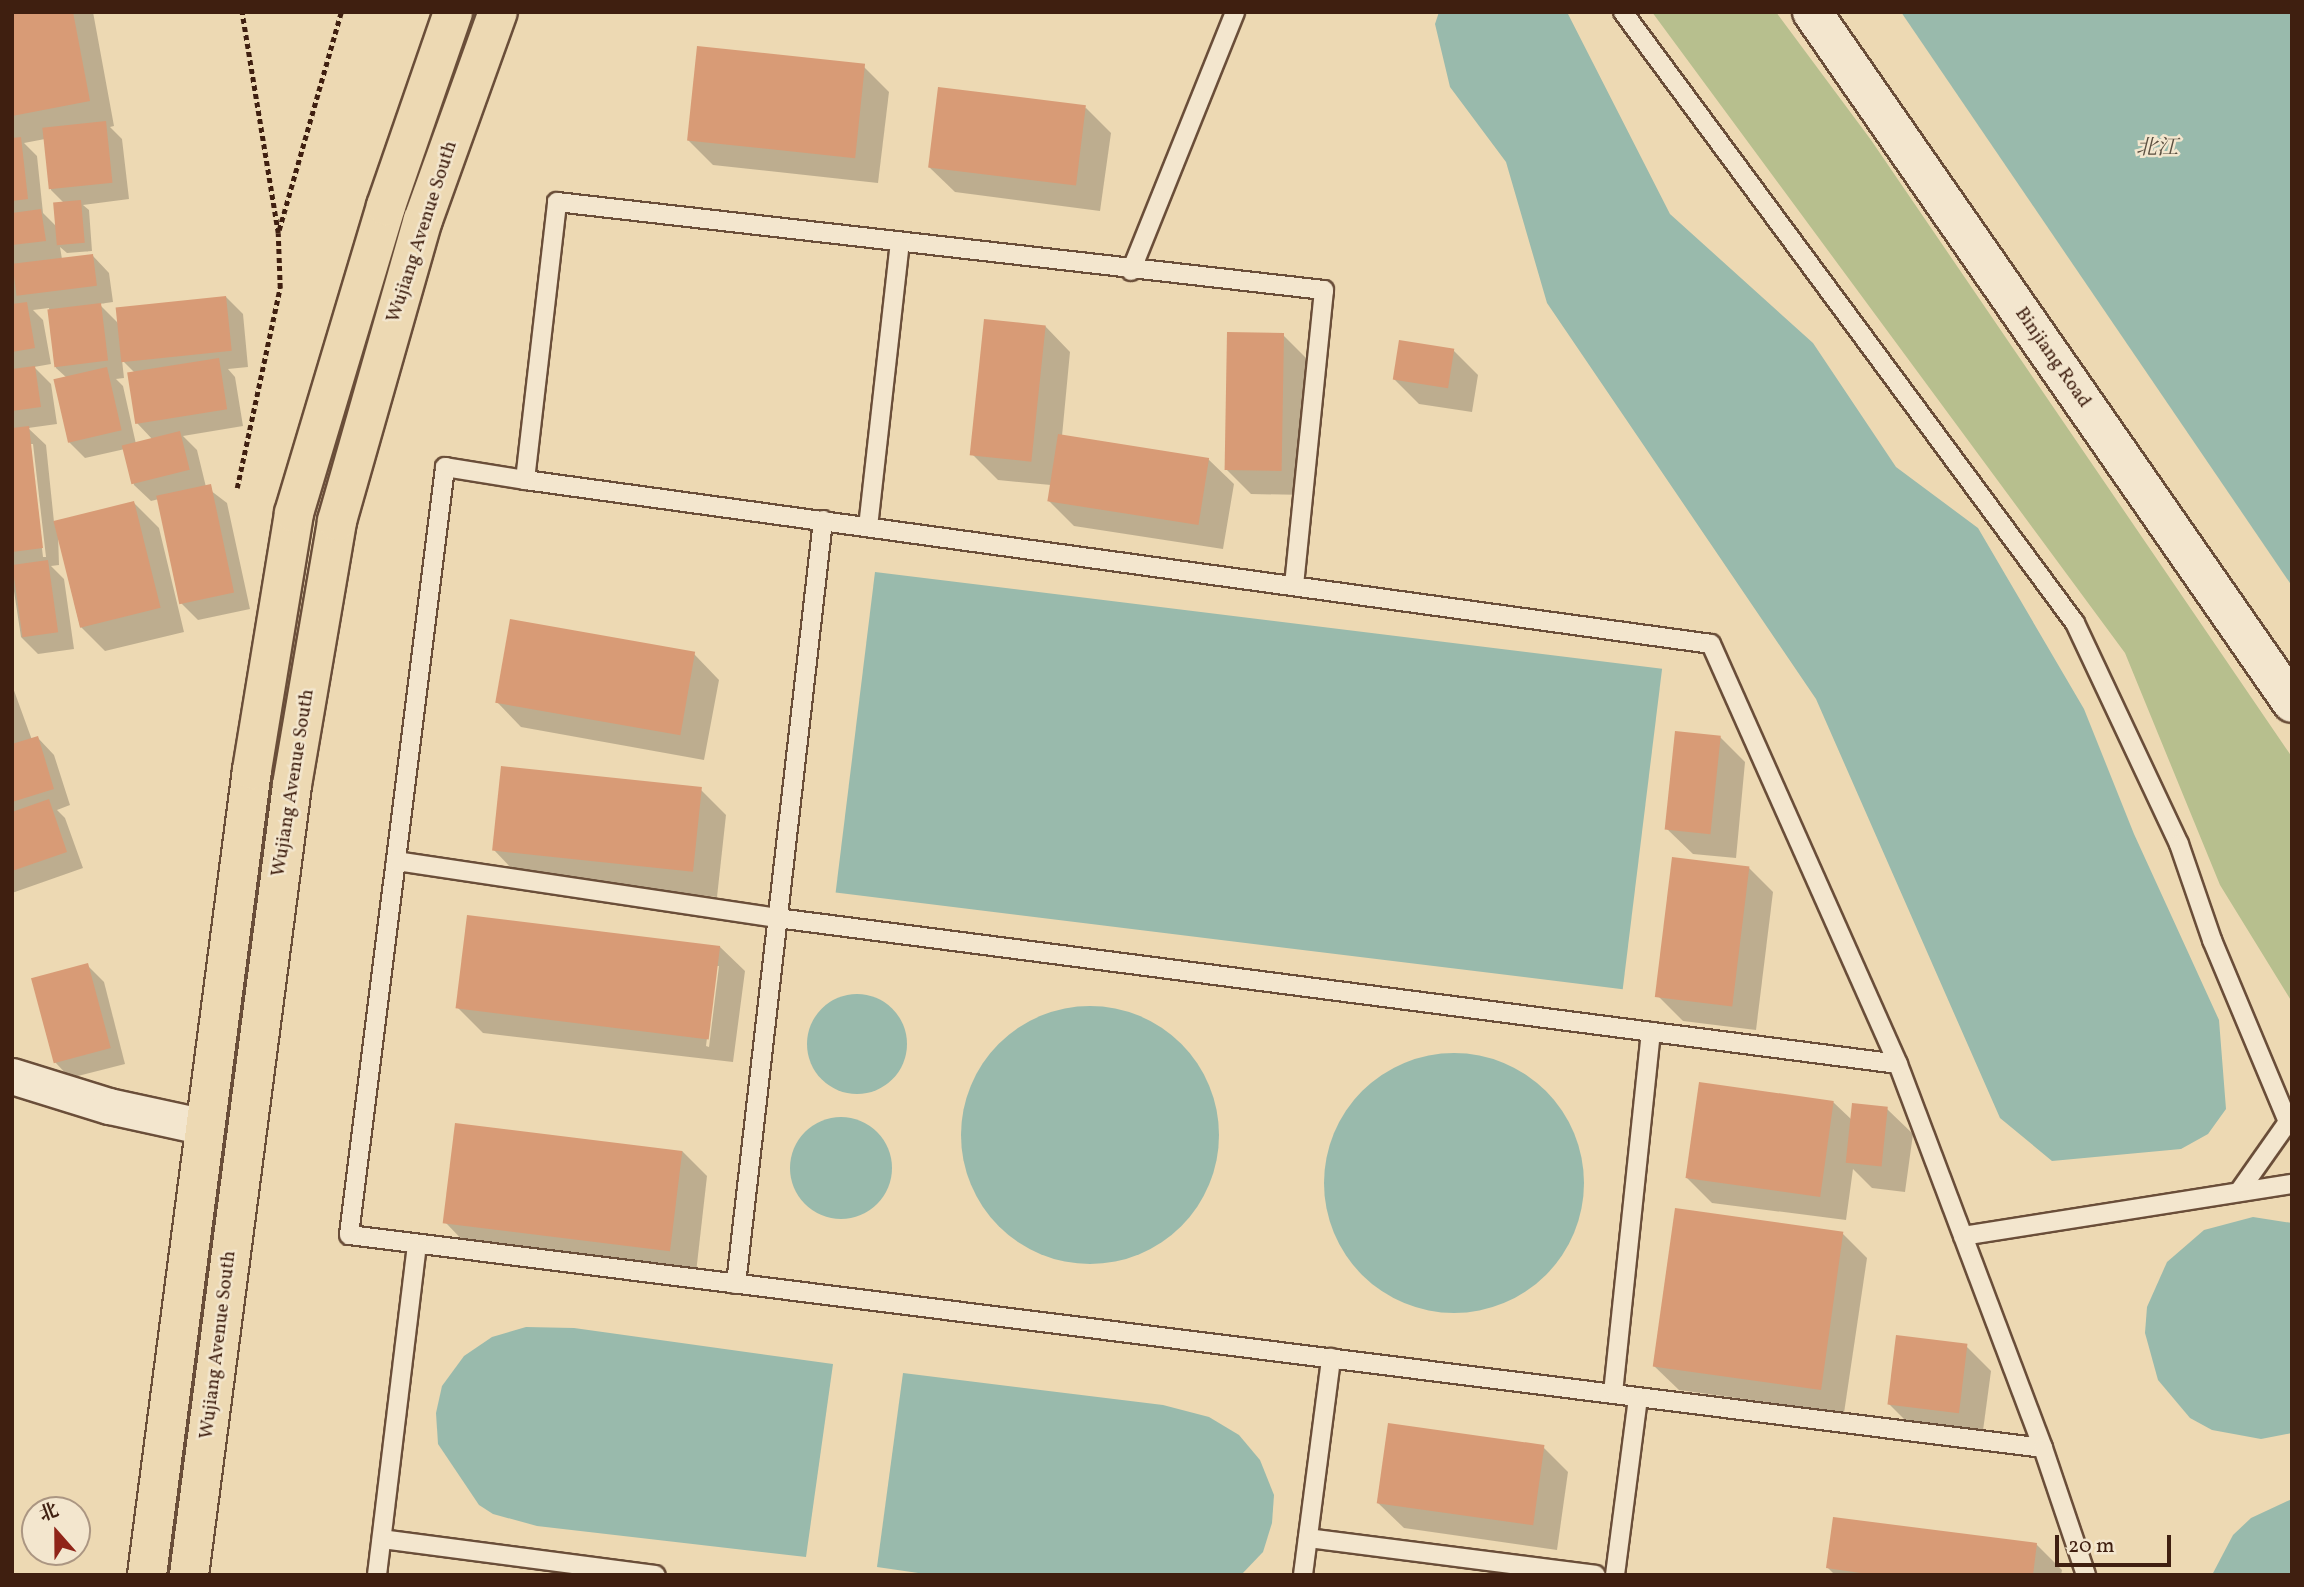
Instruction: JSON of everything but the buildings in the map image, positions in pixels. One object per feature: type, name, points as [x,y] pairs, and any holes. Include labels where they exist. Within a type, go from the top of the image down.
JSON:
[{"type":"main road","points":[[146,1575],[252,770],[294,513],[386,206],[453,12]]},
{"type":"main road","name":"Wujiang Avenue South","points":[[189,1575],[292,785],[337,521],[423,220],[498,12]]},
{"type":"street","name":"Binjiang Road","points":[[1812,12],[2292,703]]},
{"type":"street","points":[[12,1076],[109,1106],[205,1127]]},
{"type":"lane","points":[[1131,271],[1235,12]]},
{"type":"lane","points":[[1623,12],[2075,623],[2179,844],[2212,940],[2288,1122],[2240,1190]]},
{"type":"lane","points":[[525,480],[557,202],[1131,271],[1324,290],[1294,584]]},
{"type":"lane","points":[[868,527],[900,243]]},
{"type":"lane","points":[[2043,1448],[349,1235],[445,467],[1711,644],[1898,1064],[2043,1448],[2086,1575]]},
{"type":"lane","points":[[736,1284],[823,520]]},
{"type":"lane","points":[[396,861],[778,918],[1898,1064]]},
{"type":"lane","points":[[1614,1393],[1651,1032]]},
{"type":"lane","points":[[1963,1236],[2240,1190],[2292,1184]]},
{"type":"lane","points":[[377,1575],[417,1244]]},
{"type":"lane","points":[[1303,1575],[1331,1358]]},
{"type":"lane","points":[[1615,1575],[1638,1397]]},
{"type":"lane","points":[[1308,1538],[1596,1575]]},
{"type":"lane","points":[[382,1539],[656,1575]]},
{"type":"path","points":[[237,488],[280,288],[278,233],[242,12]]},
{"type":"path","points":[[278,233],[341,12]]},
{"type":"green space","points":[[1652,12],[1776,12],[1871,140],[2292,757],[2292,1002],[2220,885],[2125,653]]},
{"type":"water","points":[[1439,12],[1567,12],[1670,214],[1813,343],[1896,467],[1978,528],[2084,709],[2134,834],[2219,1020],[2226,1109],[2208,1134],[2181,1149],[2052,1161],[2000,1118],[1816,699],[1547,303],[1506,162],[1450,87],[1435,24]]},
{"type":"water","name":"北江","points":[[1901,12],[2292,12],[2292,586]]},
{"type":"water","points":[[875,572],[1662,669],[1623,989],[836,893]]},
{"type":"water","points":[[857,994],[876,997],[893,1008],[904,1025],[907,1044],[904,1063],[893,1080],[876,1091],[857,1094],[838,1091],[821,1080],[810,1063],[807,1044],[810,1025],[821,1008],[838,997]]},
{"type":"water","points":[[1077,1006],[1103,1006],[1127,1011],[1151,1021],[1172,1035],[1190,1053],[1204,1074],[1214,1098],[1219,1135],[1217,1160],[1204,1196],[1190,1217],[1172,1235],[1151,1249],[1127,1259],[1103,1264],[1077,1264],[1053,1259],[1029,1249],[1008,1235],[990,1217],[976,1196],[966,1172],[961,1148],[961,1122],[966,1098],[976,1074],[990,1053],[1008,1035],[1029,1021],[1053,1011]]},
{"type":"water","points":[[1454,1053],[1504,1063],[1526,1075],[1546,1091],[1562,1111],[1574,1133],[1584,1183],[1574,1233],[1562,1255],[1546,1275],[1526,1291],[1504,1303],[1454,1313],[1404,1303],[1382,1291],[1362,1275],[1346,1255],[1334,1233],[1324,1183],[1334,1133],[1346,1111],[1362,1091],[1382,1075],[1404,1063]]},
{"type":"water","points":[[841,1117],[860,1121],[877,1132],[888,1149],[892,1168],[888,1187],[877,1204],[860,1215],[841,1219],[822,1215],[805,1204],[794,1187],[790,1168],[794,1149],[805,1132],[822,1121]]},
{"type":"water","points":[[2253,1217],[2292,1223],[2292,1433],[2261,1439],[2212,1430],[2190,1418],[2158,1380],[2145,1333],[2147,1307],[2167,1262],[2204,1230]]},
{"type":"water","points":[[526,1327],[574,1328],[833,1364],[806,1557],[537,1526],[493,1514],[479,1505],[438,1444],[436,1413],[442,1386],[464,1356],[492,1337]]},
{"type":"water","points":[[903,1373],[1163,1405],[1209,1417],[1239,1435],[1260,1460],[1274,1495],[1272,1523],[1263,1552],[1241,1575],[932,1575],[877,1567]]},
{"type":"water","points":[[2292,1499],[2292,1575],[2212,1575],[2233,1535],[2251,1518]]}]
